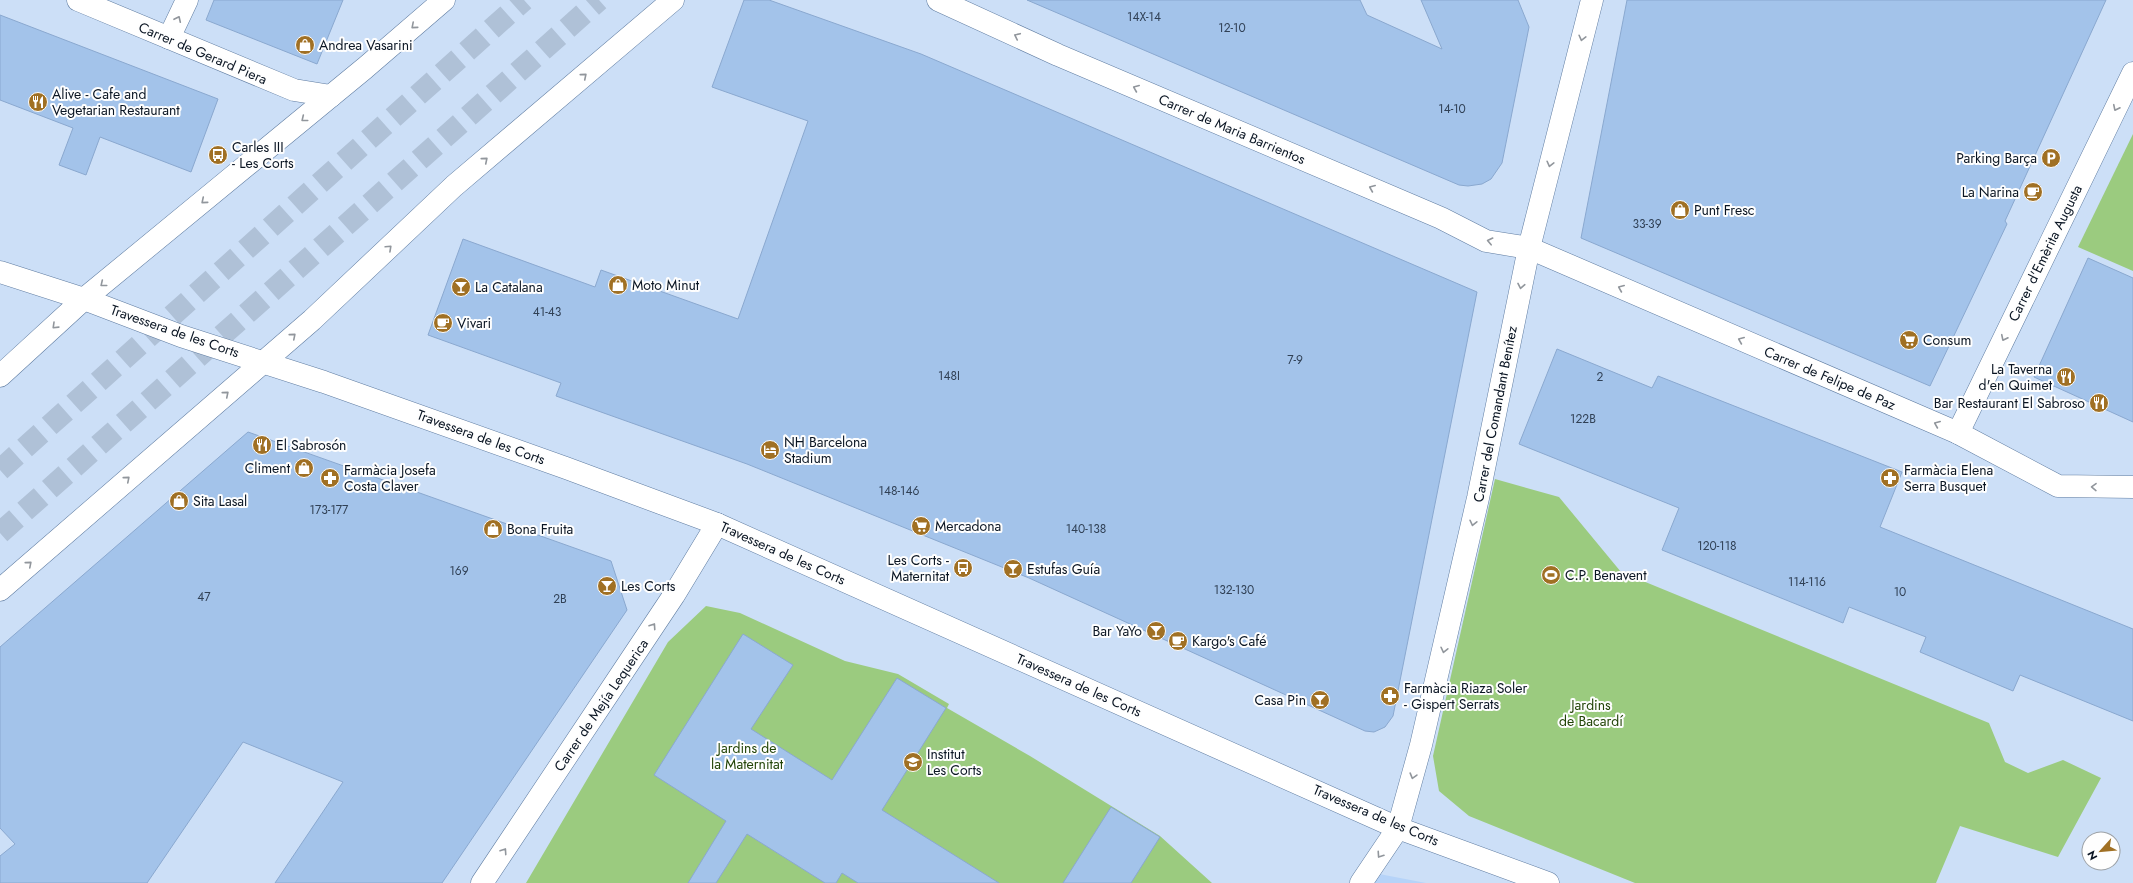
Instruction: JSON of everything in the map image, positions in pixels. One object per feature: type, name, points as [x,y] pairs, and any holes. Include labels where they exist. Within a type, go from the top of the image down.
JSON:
[{"type":"street","name":"Carrer de Gerard Piera","points":[[78,0],[294,90],[331,96]]},
{"type":"street","points":[[169,38],[186,0]]},
{"type":"street","points":[[0,376],[84,299],[331,96],[444,0]]},
{"type":"street","points":[[0,590],[317,315],[454,186],[673,0]]},
{"type":"street","name":"Carrer de Maria Barrientos","points":[[938,0],[1058,55],[1441,218],[1486,241],[1528,248]]},
{"type":"street","name":"Carrer del Comandant Benítez","points":[[1361,883],[1398,828],[1429,714],[1477,506],[1528,248],[1592,0]]},
{"type":"street","name":"Carrer d'Emèrita Augusta","points":[[1958,433],[2133,73]]},
{"type":"street","name":"Carrer de Felipe de Paz","points":[[1528,248],[1958,433],[2058,486],[2133,487]]},
{"type":"street","name":"Travessera de les Corts","points":[[0,272],[84,299],[176,334],[264,362],[558,465],[717,524],[1398,828],[1548,883]]},
{"type":"street","name":"Carrer de Mejía Lequerica","points":[[482,883],[674,595],[717,524]]},
{"type":"shaded area","points":[[1374,873],[1426,883],[1357,883]]},
{"type":"green space","points":[[2133,134],[2133,271],[2078,247]]},
{"type":"green space","name":"Jardins de Bacardí","points":[[1495,479],[1559,497],[1621,572],[1989,723],[2005,762],[2028,773],[2063,760],[2101,778],[2058,857],[1960,826],[1936,883],[1635,883],[1469,816],[1439,791],[1433,756]]},
{"type":"green space","name":"Jardins de la Maternitat","points":[[706,606],[740,613],[845,661],[898,674],[949,704],[947,708],[1030,756],[1160,836],[1212,883],[526,883],[668,642]]},
{"type":"building","points":[[214,0],[343,0],[317,64],[206,20]]},
{"type":"building","points":[[744,0],[769,0],[921,54],[1477,292],[1393,716],[1385,727],[1374,732],[1365,731],[1029,578],[747,464],[556,396],[561,383],[428,335],[463,239],[595,287],[601,270],[738,319],[808,121],[712,87]]},
{"type":"building","points":[[1027,0],[1360,0],[1367,15],[1442,49],[1421,0],[1518,0],[1529,27],[1502,163],[1491,179],[1482,184],[1468,186],[1459,185]]},
{"type":"building","points":[[1627,0],[2106,0],[2005,221],[2007,224],[1930,386],[1581,238]]},
{"type":"building","points":[[0,15],[218,99],[191,172],[100,137],[86,175],[59,165],[73,128],[0,100]]},
{"type":"building","points":[[2088,258],[2133,278],[2133,422],[2034,377]]},
{"type":"building","points":[[1557,349],[1652,388],[1658,376],[1902,472],[1880,527],[2133,629],[2133,721],[2020,675],[2013,691],[1920,652],[1926,637],[1849,607],[1843,623],[1662,550],[1679,508],[1519,444]]},
{"type":"building","points":[[248,432],[611,561],[627,610],[442,883],[275,883],[343,782],[243,742],[147,883],[0,883],[0,856],[15,844],[0,828],[0,647]]},
{"type":"building","points":[[743,634],[793,665],[751,729],[832,780],[897,678],[946,708],[882,810],[999,883],[858,883],[842,873],[836,883],[825,883],[747,834],[716,883],[688,883],[726,821],[654,775]]},
{"type":"building","points":[[1111,807],[1160,837],[1131,883],[1063,883]]},
{"type":"tunnel","points":[[0,470],[524,0]]},
{"type":"tunnel","points":[[0,533],[599,0]]},
{"type":"place","name":"Andrea Vasarini","points":[[305,45]]},
{"type":"place","name":"Alive - Cafe and Vegetarian Restaurant","points":[[38,102]]},
{"type":"place","name":"Carles III - Les Corts","points":[[218,155]]},
{"type":"place","name":"Parking Barça","points":[[2051,158]]},
{"type":"place","name":"La Narina","points":[[2033,192]]},
{"type":"place","name":"Punt Fresc","points":[[1680,210]]},
{"type":"place","name":"Moto Minut","points":[[618,285]]},
{"type":"place","name":"La Catalana","points":[[461,287]]},
{"type":"place","name":"Vivari","points":[[443,323]]},
{"type":"place","name":"Consum","points":[[1909,340]]},
{"type":"place","name":"La Taverna d'en Quimet","points":[[2066,377]]},
{"type":"place","name":"Bar Restaurant El Sabroso","points":[[2099,403]]},
{"type":"place","name":"El Sabrosón","points":[[262,445]]},
{"type":"place","name":"NH Barcelona Stadium","points":[[770,450]]},
{"type":"place","name":"Climent","points":[[304,468]]},
{"type":"place","name":"Farmàcia Josefa Costa Claver","points":[[330,478]]},
{"type":"place","name":"Farmàcia Elena Serra Busquet","points":[[1890,478]]},
{"type":"place","name":"Sita Lasal","points":[[179,501]]},
{"type":"place","name":"Mercadona","points":[[921,526]]},
{"type":"place","name":"Bona Fruita","points":[[493,529]]},
{"type":"place","name":"Les Corts - Maternitat","points":[[963,568]]},
{"type":"place","name":"Estufas Guía","points":[[1013,569]]},
{"type":"place","name":"C.P. Benavent","points":[[1551,575]]},
{"type":"place","name":"Les Corts","points":[[607,586]]},
{"type":"place","name":"Bar YaYo","points":[[1156,631]]},
{"type":"place","name":"Kargo's Café","points":[[1178,641]]},
{"type":"place","name":"Farmàcia Riaza Soler - Gispert Serrats","points":[[1390,696]]},
{"type":"place","name":"Casa Pin","points":[[1320,700]]},
{"type":"place","name":"Institut Les Corts","points":[[913,762]]}]
